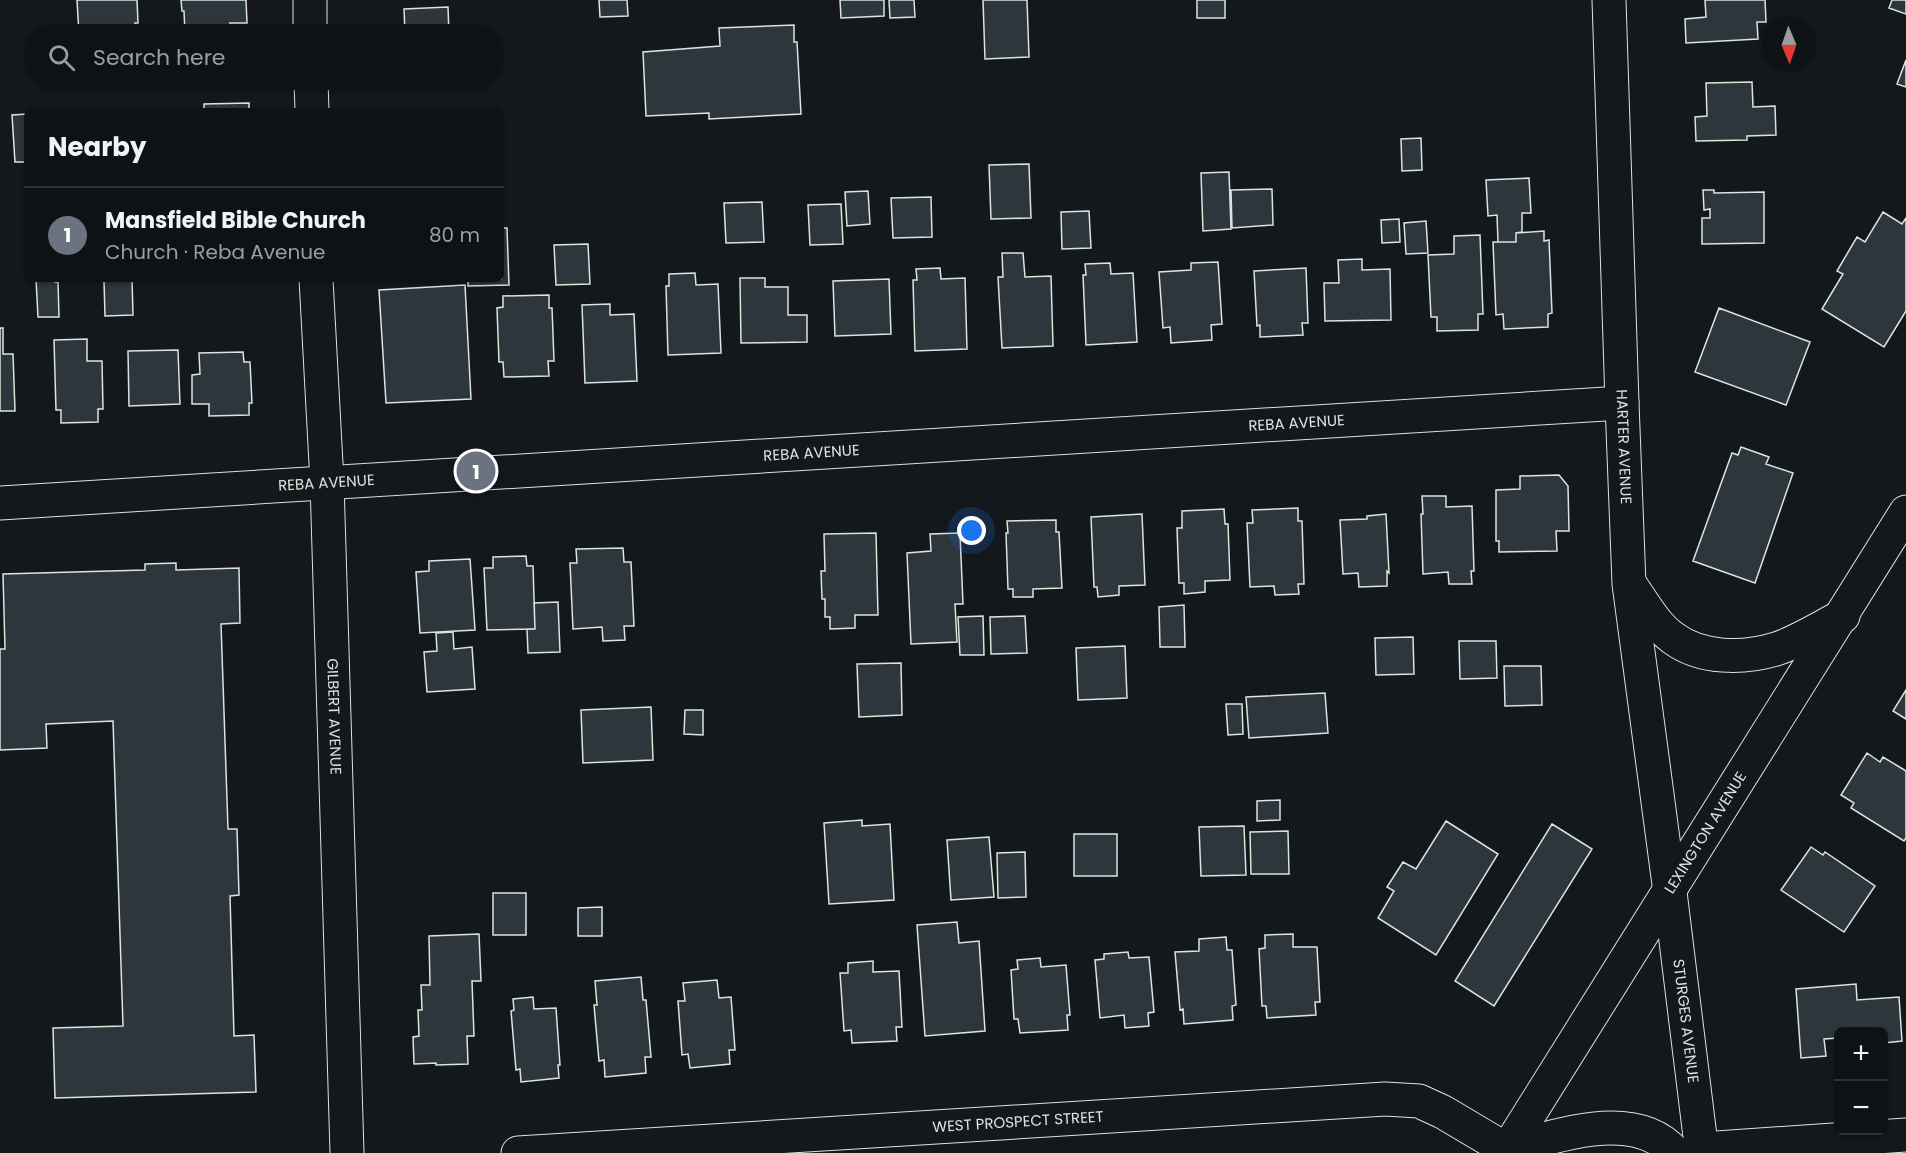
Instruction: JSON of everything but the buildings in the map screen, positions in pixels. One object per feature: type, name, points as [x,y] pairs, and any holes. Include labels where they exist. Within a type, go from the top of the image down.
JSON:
[{"type":"street","points":[[310,0],[310,24]]},
{"type":"street","name":"HARTER AVENUE","points":[[1610,0],[1629,584],[1670,891]]},
{"type":"street","points":[[311,90],[312,108]]},
{"type":"street","name":"GILBERT AVENUE","points":[[316,282],[327,482],[347,1153]]},
{"type":"street","name":"REBA AVENUE","points":[[0,502],[1622,403]]},
{"type":"street","name":"LEXINGTON AVENUE","points":[[1506,1152],[1906,512]]},
{"type":"street","points":[[1629,584],[1655,620],[1673,638],[1695,650],[1718,656],[1776,649],[1843,616]]},
{"type":"street","name":"STURGES AVENUE","points":[[1670,891],[1693,1152]]},
{"type":"street","name":"WEST PROSPECT STREET","points":[[518,1153],[1385,1098],[1419,1101],[1435,1108],[1506,1152]]},
{"type":"street","points":[[1506,1152],[1552,1137],[1614,1127],[1646,1133],[1667,1144],[1693,1152],[1906,1135]]},
{"type":"place","name":"Mansfield Bible Church","points":[[476,471]]}]
